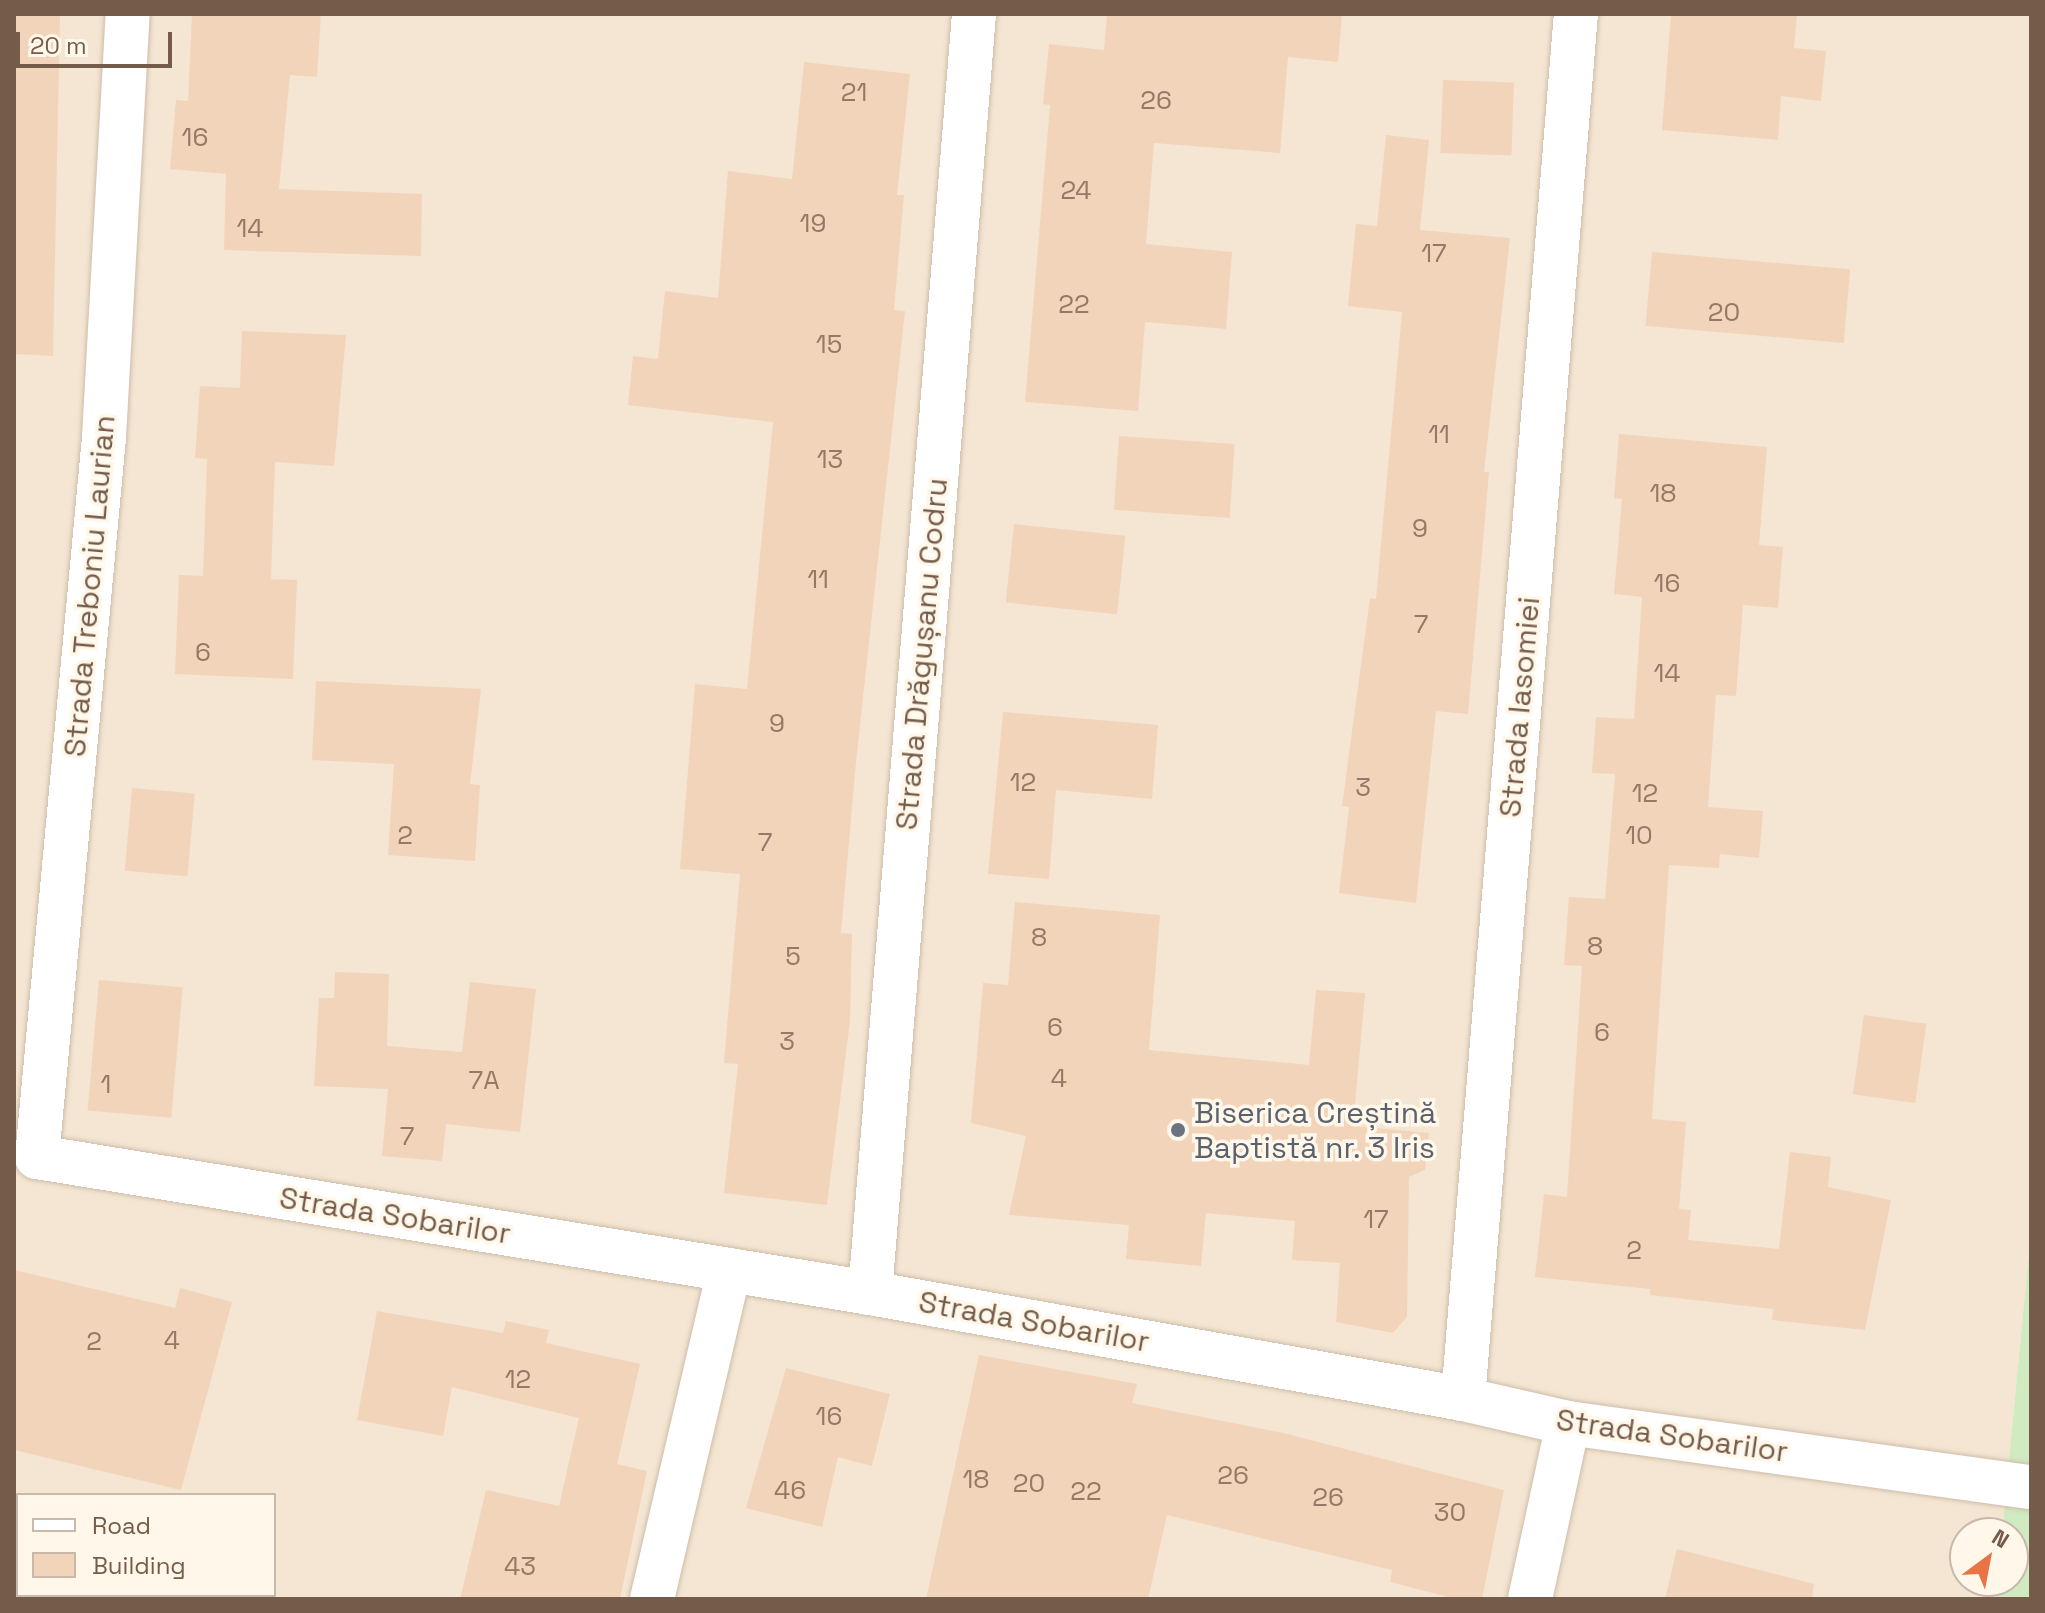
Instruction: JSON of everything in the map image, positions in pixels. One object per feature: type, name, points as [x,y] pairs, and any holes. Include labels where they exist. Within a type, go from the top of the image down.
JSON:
[{"type":"street","name":"Strada Treboniu Laurian","points":[[26,1164],[104,437],[128,14]]},
{"type":"street","name":"Strada Drăgușanu Codru","points":[[870,1293],[974,14]]},
{"type":"street","name":"Strada Iasomiei","points":[[1463,1399],[1576,14]]},
{"type":"street","name":"Strada Sobarilor","points":[[26,1164],[870,1293],[1463,1399],[1568,1423],[2025,1486]]},
{"type":"street","points":[[652,1599],[729,1270]]},
{"type":"street","points":[[1530,1599],[1568,1423]]},
{"type":"shaded area","points":[[14,14],[2031,14],[2031,1231],[2004,1517],[1949,1517],[1949,1597],[1996,1597],[14,1599]]},
{"type":"green space","points":[[2031,1231],[2031,1599],[1996,1599],[2029,1597],[2029,1517],[2004,1517]]},
{"type":"building","points":[[14,14],[60,14],[53,356],[14,354]]},
{"type":"building","points":[[192,14],[321,14],[317,77],[290,75],[279,189],[422,194],[421,256],[224,250],[226,174],[170,169],[176,100],[188,101]]},
{"type":"building","points":[[1107,14],[1342,14],[1338,62],[1288,57],[1280,153],[1154,143],[1146,244],[1232,252],[1226,329],[1145,322],[1138,411],[1025,402],[1050,105],[1043,104],[1049,44],[1104,50]]},
{"type":"building","points":[[1671,14],[1797,14],[1794,48],[1826,51],[1821,101],[1781,96],[1778,140],[1662,130]]},
{"type":"building","points":[[804,62],[910,74],[897,195],[904,195],[894,310],[905,311],[856,762],[841,933],[852,934],[850,1021],[827,1205],[724,1193],[738,1064],[724,1063],[740,874],[680,869],[695,684],[747,689],[773,422],[628,405],[633,356],[658,359],[665,291],[718,298],[728,171],[792,179]]},
{"type":"building","points":[[1443,80],[1514,82],[1511,155],[1440,153]]},
{"type":"building","points":[[1386,135],[1429,140],[1420,230],[1510,238],[1484,472],[1489,472],[1468,714],[1436,711],[1416,903],[1339,893],[1349,807],[1342,806],[1370,598],[1376,599],[1402,312],[1348,306],[1356,224],[1377,226]]},
{"type":"building","points":[[1652,252],[1850,269],[1844,343],[1646,326]]},
{"type":"building","points":[[242,331],[346,335],[334,466],[275,462],[271,579],[297,580],[293,679],[175,674],[179,575],[203,576],[207,459],[195,458],[200,386],[240,388]]},
{"type":"building","points":[[1619,434],[1767,447],[1759,545],[1783,547],[1778,608],[1743,605],[1736,696],[1716,695],[1708,807],[1763,811],[1759,858],[1720,854],[1719,868],[1669,865],[1652,1119],[1686,1122],[1679,1209],[1691,1210],[1688,1240],[1779,1249],[1790,1152],[1831,1157],[1828,1187],[1891,1200],[1865,1330],[1772,1320],[1773,1309],[1650,1295],[1650,1289],[1535,1277],[1544,1194],[1567,1197],[1582,966],[1564,965],[1569,897],[1605,899],[1615,774],[1592,773],[1596,717],[1634,719],[1642,597],[1614,594],[1622,499],[1614,498]]},
{"type":"building","points":[[1119,436],[1235,444],[1230,518],[1114,510]]},
{"type":"building","points":[[1014,524],[1125,536],[1117,614],[1006,603]]},
{"type":"building","points":[[316,681],[481,689],[470,784],[480,785],[475,861],[388,855],[394,764],[312,760]]},
{"type":"building","points":[[1003,712],[1158,725],[1152,799],[1056,790],[1049,879],[988,874]]},
{"type":"building","points":[[132,788],[195,793],[188,876],[125,871]]},
{"type":"building","points":[[1015,902],[1160,915],[1149,1050],[1309,1065],[1316,990],[1365,993],[1353,1126],[1429,1133],[1425,1170],[1409,1177],[1407,1317],[1393,1333],[1336,1322],[1340,1263],[1292,1260],[1295,1221],[1206,1213],[1201,1266],[1126,1259],[1129,1225],[1009,1215],[1026,1136],[971,1123],[983,983],[1008,985]]},
{"type":"building","points":[[335,972],[389,974],[387,1046],[462,1052],[470,982],[536,989],[520,1132],[446,1124],[442,1161],[382,1156],[388,1089],[314,1086],[319,998],[334,998]]},
{"type":"building","points":[[99,980],[183,987],[171,1118],[88,1111]]},
{"type":"building","points":[[1864,1015],[1926,1024],[1915,1103],[1853,1094]]},
{"type":"building","points":[[14,1270],[175,1308],[180,1288],[232,1302],[181,1490],[14,1450]]},
{"type":"building","points":[[377,1311],[503,1333],[506,1321],[549,1330],[546,1343],[640,1364],[617,1464],[647,1471],[620,1599],[460,1599],[486,1490],[559,1506],[579,1418],[452,1387],[443,1436],[357,1420]]},
{"type":"building","points":[[979,1355],[1137,1384],[1132,1403],[1283,1433],[1504,1490],[1482,1599],[1456,1599],[1390,1582],[1392,1570],[1167,1515],[1148,1599],[926,1599]]},
{"type":"building","points":[[786,1368],[890,1394],[872,1466],[838,1457],[822,1527],[746,1508]]},
{"type":"building","points":[[1677,1549],[1814,1584],[1812,1599],[1665,1599]]},
{"type":"place","name":"Biserica Creștină Baptistă nr. 3 Iris","points":[[1178,1130]]}]
